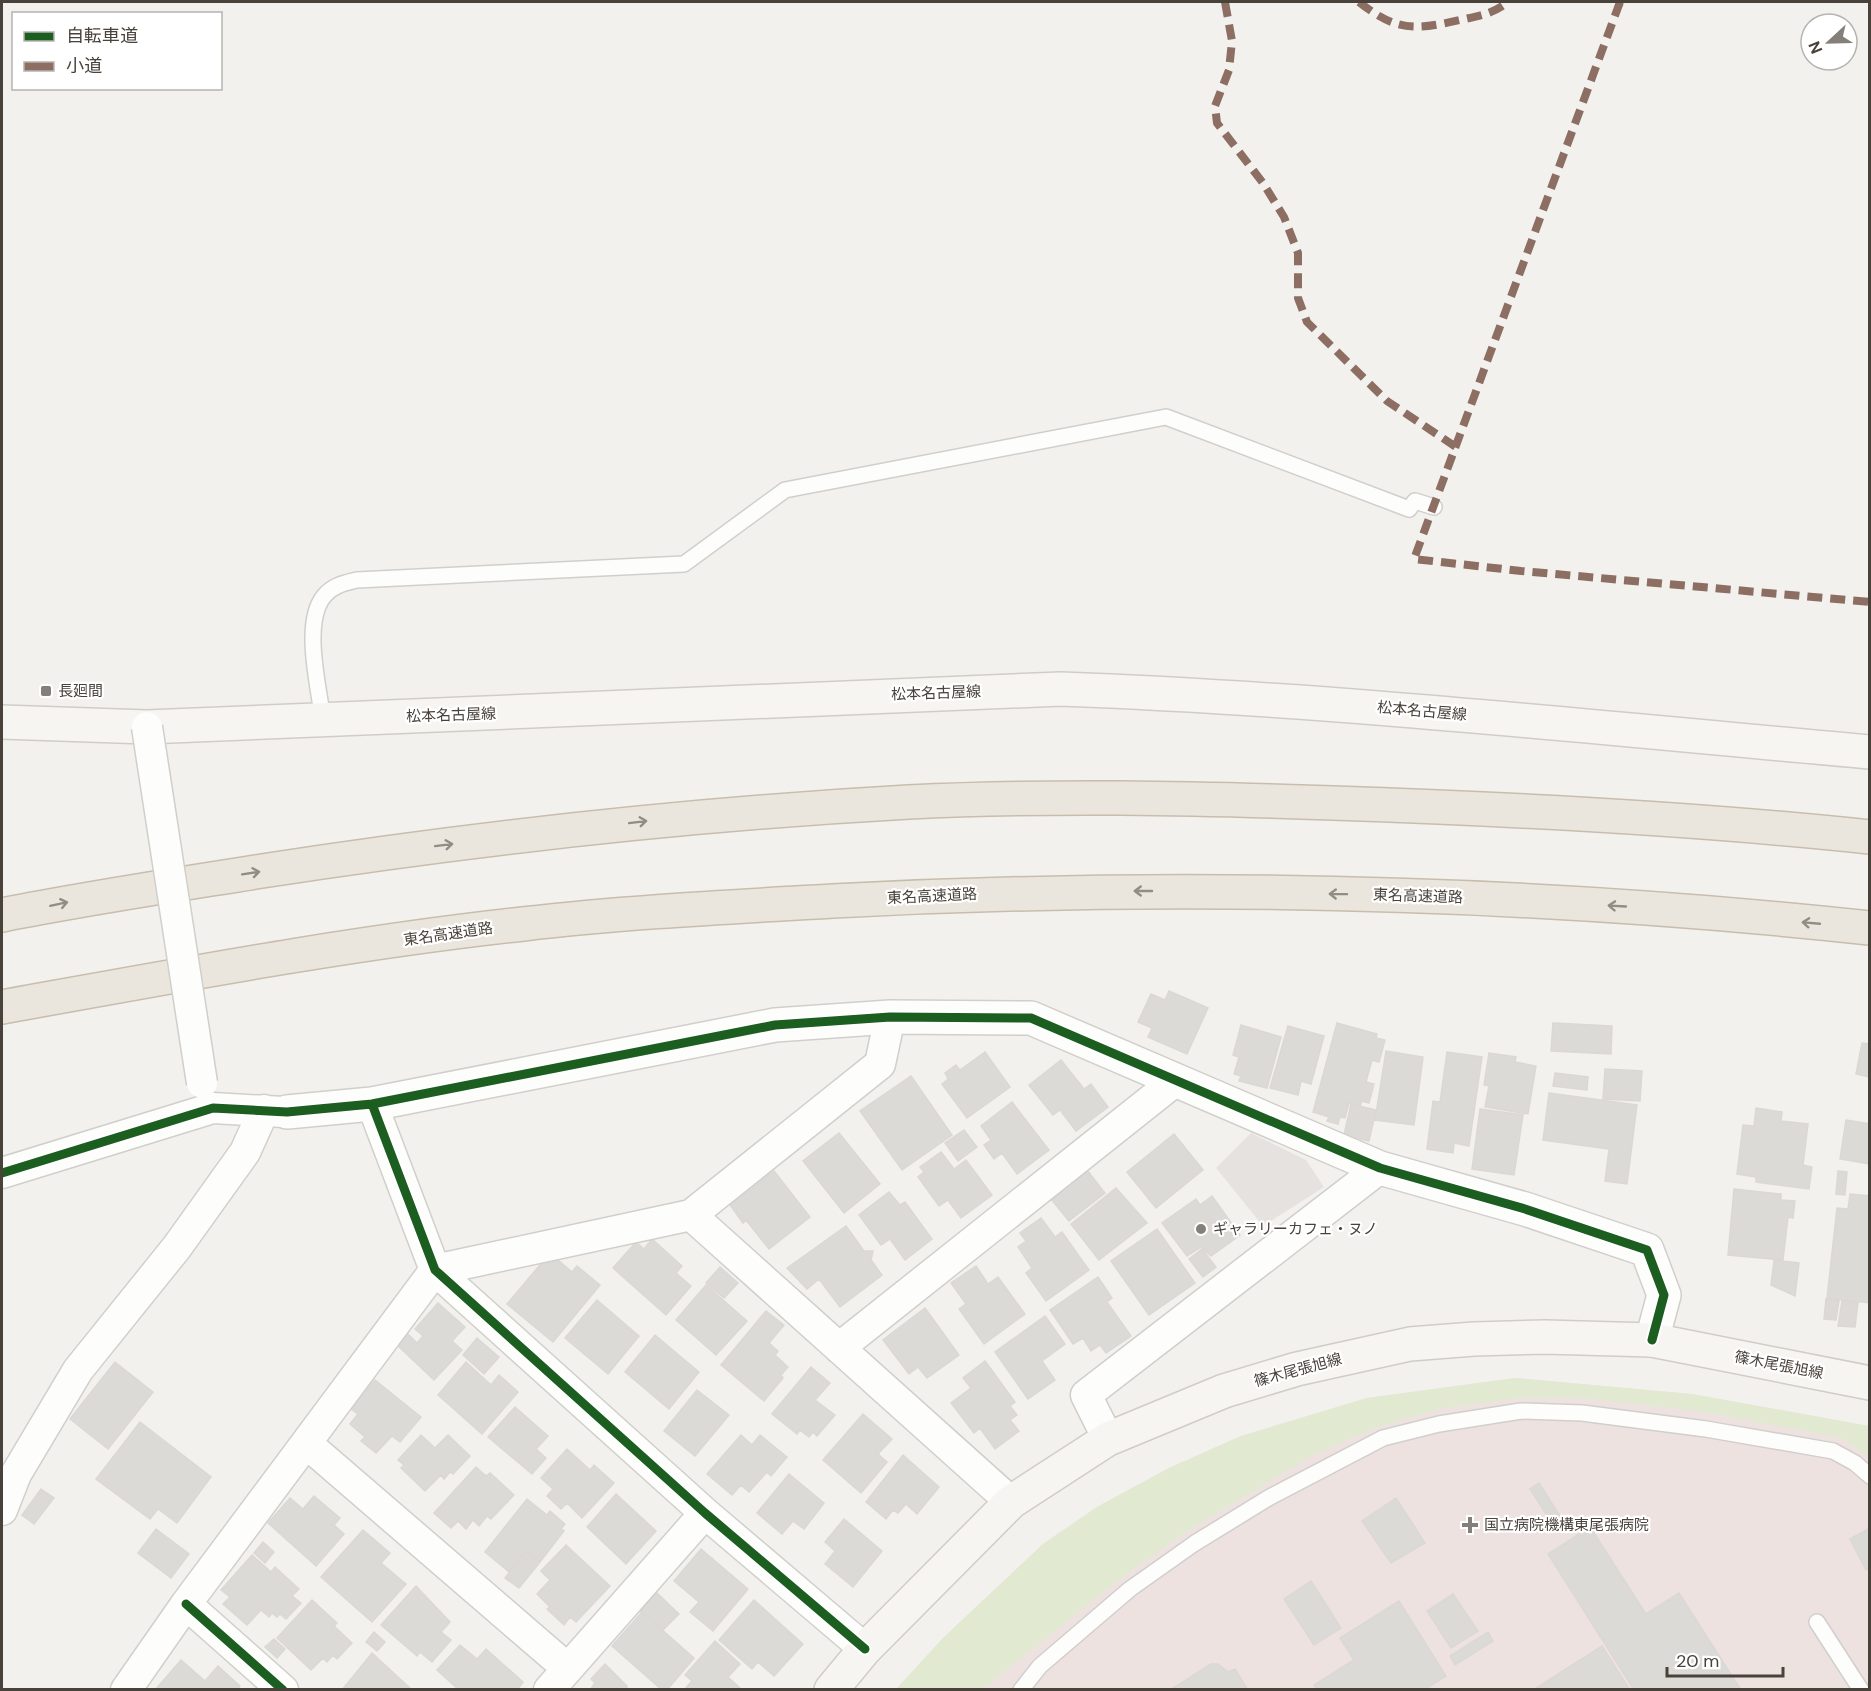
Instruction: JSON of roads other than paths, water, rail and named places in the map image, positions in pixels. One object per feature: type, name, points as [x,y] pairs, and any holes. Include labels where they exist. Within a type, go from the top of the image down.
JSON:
[{"type":"highway","points":[[2,915],[77,900],[380,853],[668,819],[912,802],[1178,798],[1450,807],[1716,821],[1869,837]]},
{"type":"highway","name":"東名高速道路","points":[[2,1007],[279,957],[523,924],[739,906],[980,894],[1154,891],[1449,897],[1667,909],[1869,928]]},
{"type":"main road","name":"松本名古屋線","points":[[2,722],[147,727],[1061,689],[1204,694],[1869,752]]},
{"type":"main road","name":"篠木尾張旭線","points":[[831,1689],[865,1649],[1011,1502],[1108,1439],[1234,1388],[1297,1369],[1410,1344],[1533,1337],[1652,1340],[1869,1383]]},
{"type":"street","points":[[147,727],[208,1096]]},
{"type":"street","points":[[2,1173],[208,1096],[276,1111],[372,1104],[775,1025],[890,1017],[1031,1018],[1174,1082],[1380,1168],[1525,1209],[1647,1250],[1664,1295],[1652,1340]]},
{"type":"street","points":[[126,1689],[186,1604],[435,1270],[691,1215],[880,1064],[890,1017]]},
{"type":"street","points":[[839,1348],[1174,1082]]},
{"type":"street","points":[[372,1104],[435,1270],[705,1513],[865,1649]]},
{"type":"street","points":[[2,1510],[16,1474],[78,1370],[177,1247],[276,1111]]},
{"type":"street","points":[[1108,1439],[1086,1395],[1380,1168]]},
{"type":"street","points":[[691,1215],[1011,1502]]},
{"type":"street","points":[[306,1443],[558,1679],[705,1513]]},
{"type":"street","points":[[186,1604],[283,1689]]},
{"type":"lane","points":[[323,720],[312,631],[316,612],[324,596],[337,585],[357,580],[684,564],[785,490],[1166,417],[1409,509],[1415,501],[1434,507]]},
{"type":"lane","points":[[1021,1689],[1040,1666],[1130,1589],[1195,1543],[1270,1497],[1373,1444],[1439,1424],[1521,1411],[1582,1413],[1706,1429],[1833,1451],[1855,1463],[1869,1476]]},
{"type":"lane","points":[[1818,1622],[1861,1689]]},
{"type":"place","name":"長廻間","points":[[46,691]]},
{"type":"place","name":"ギャラリーカフェ・ヌノ","points":[[1201,1229]]},
{"type":"place","name":"国立病院機構東尾張病院","points":[[1470,1525]]}]
